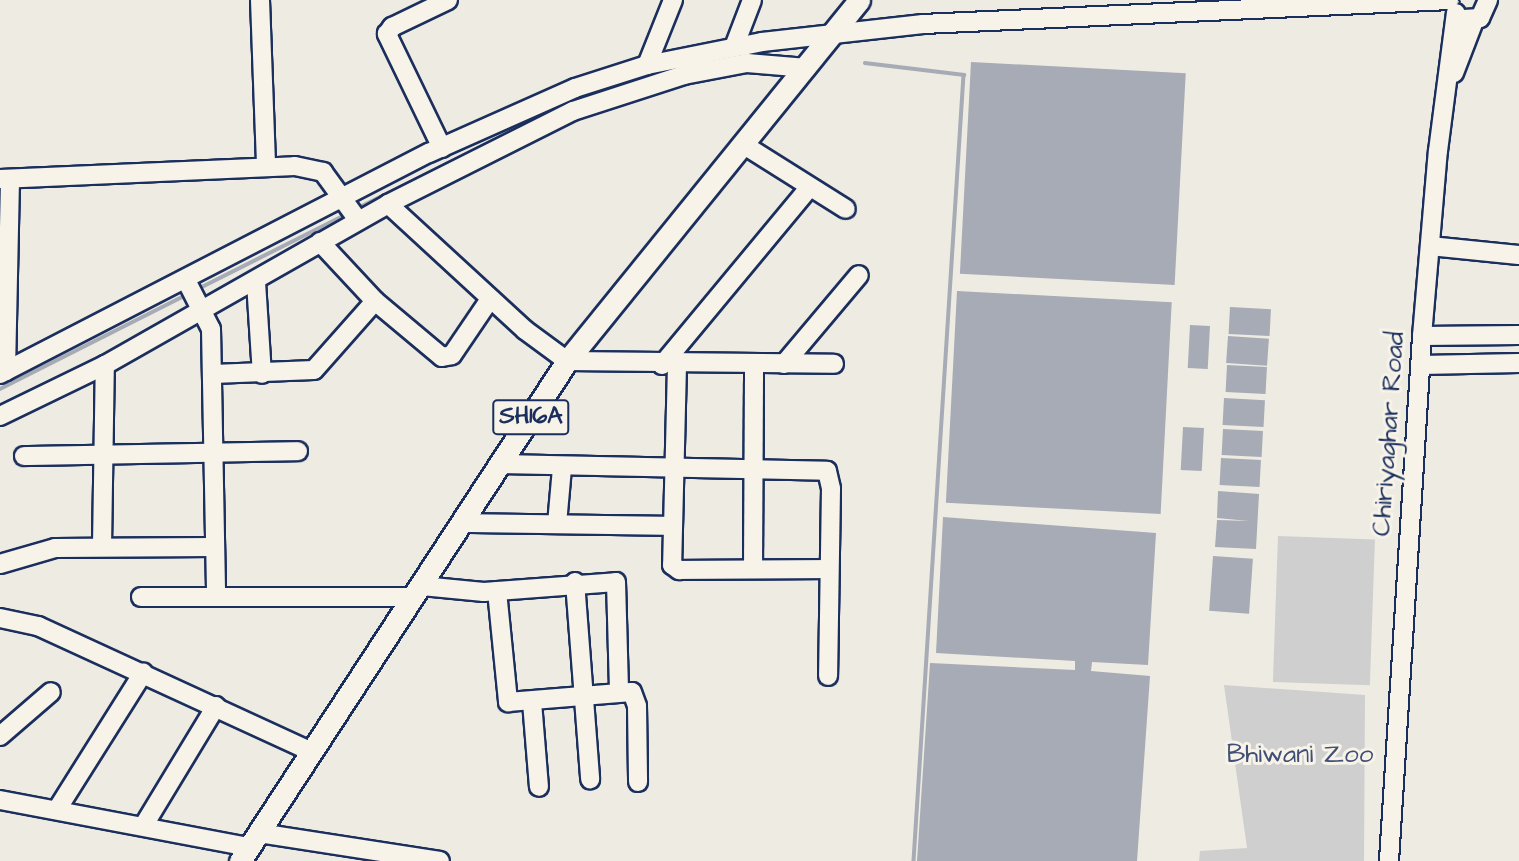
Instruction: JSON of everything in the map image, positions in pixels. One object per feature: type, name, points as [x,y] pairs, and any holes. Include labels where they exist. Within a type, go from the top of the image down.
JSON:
[{"type":"main road","name":"SH16A","points":[[250,847],[567,361],[807,68],[859,0]]},
{"type":"street","points":[[260,0],[266,166]]},
{"type":"street","points":[[442,148],[387,34],[392,27],[448,0]]},
{"type":"street","points":[[647,65],[673,0]]},
{"type":"street","points":[[734,47],[752,0]]},
{"type":"street","points":[[1445,96],[1474,21],[1485,14],[1488,0],[1498,0]]},
{"type":"street","points":[[351,210],[323,172],[295,166],[5,179],[3,373],[194,293],[351,210],[442,148],[575,88],[647,65],[734,47],[923,24],[1453,4],[1474,21]]},
{"type":"street","name":"Chiriyaghar Road","points":[[1389,861],[1422,336],[1453,4]]},
{"type":"street","points":[[0,416],[105,365],[194,293],[256,282],[320,242],[351,210],[388,204],[526,134],[626,92],[684,75],[747,63],[807,68]]},
{"type":"street","points":[[744,145],[846,209]]},
{"type":"street","points":[[810,187],[670,365],[671,561],[676,569],[826,569]]},
{"type":"street","points":[[388,204],[490,299],[567,361],[670,365],[834,365]]},
{"type":"street","points":[[320,242],[376,301],[444,358],[452,355],[490,299]]},
{"type":"street","points":[[1430,246],[1519,255]]},
{"type":"street","points":[[783,364],[859,275]]},
{"type":"street","points":[[256,282],[261,374]]},
{"type":"street","points":[[194,293],[211,329],[216,597]]},
{"type":"street","points":[[213,374],[301,374],[318,368],[376,301]]},
{"type":"street","points":[[1422,336],[1519,335]]},
{"type":"street","points":[[1421,365],[1519,363]]},
{"type":"street","points":[[752,568],[754,364]]},
{"type":"street","points":[[102,546],[105,365]]},
{"type":"street","points":[[24,456],[298,452]]},
{"type":"street","points":[[500,464],[672,471],[754,469],[828,472],[828,676]]},
{"type":"street","points":[[557,524],[562,468]]},
{"type":"street","points":[[462,523],[671,526]]},
{"type":"street","points":[[0,564],[55,548],[214,547]]},
{"type":"street","points":[[141,597],[497,591],[608,580],[618,586],[619,690]]},
{"type":"street","points":[[575,582],[590,779]]},
{"type":"street","points":[[497,591],[507,699],[514,704],[619,690],[632,692],[636,699],[638,782]]},
{"type":"street","points":[[0,618],[29,622],[312,752]]},
{"type":"street","points":[[58,808],[143,673]]},
{"type":"street","points":[[0,736],[51,692]]},
{"type":"street","points":[[533,702],[539,787]]},
{"type":"street","points":[[144,825],[216,706]]},
{"type":"street","points":[[0,800],[58,808],[250,847],[440,861]]},
{"type":"green space","points":[[1278,536],[1375,539],[1370,685],[1273,682]]},
{"type":"green space","name":"Bhiwani Zoo","points":[[1224,685],[1365,695],[1364,861],[1199,861],[1200,851],[1247,848]]},
{"type":"shaded area","points":[[971,62],[1186,73],[1175,285],[960,274]]},
{"type":"shaded area","points":[[957,291],[1172,302],[1161,514],[946,503]]},
{"type":"shaded area","points":[[1230,307],[1271,309],[1270,336],[1229,334]]},
{"type":"shaded area","points":[[1190,325],[1210,326],[1208,369],[1188,368]]},
{"type":"shaded area","points":[[1228,336],[1269,339],[1267,366],[1226,363]]},
{"type":"shaded area","points":[[1227,365],[1267,367],[1266,394],[1226,392]]},
{"type":"shaded area","points":[[1224,398],[1265,400],[1264,427],[1223,425]]},
{"type":"shaded area","points":[[1183,427],[1204,428],[1202,471],[1181,470]]},
{"type":"shaded area","points":[[1223,429],[1263,431],[1262,457],[1222,455]]},
{"type":"shaded area","points":[[1221,458],[1261,460],[1260,487],[1220,485]]},
{"type":"shaded area","points":[[1218,491],[1259,494],[1256,549],[1215,547],[1217,520],[1249,521],[1217,518]]},
{"type":"shaded area","points":[[943,517],[1156,533],[1148,665],[1092,662],[1091,671],[1150,676],[1137,861],[917,861],[930,663],[1075,670],[1075,661],[936,653]]},
{"type":"shaded area","points":[[1213,556],[1253,559],[1249,614],[1209,611]]},
{"type":"waterway","points":[[865,63],[964,75],[914,861]]},
{"type":"waterway","points":[[588,97],[670,69]]},
{"type":"waterway","points":[[358,208],[549,113]]},
{"type":"waterway","points":[[196,290],[345,215]]},
{"type":"waterway","points":[[0,389],[186,295]]}]
